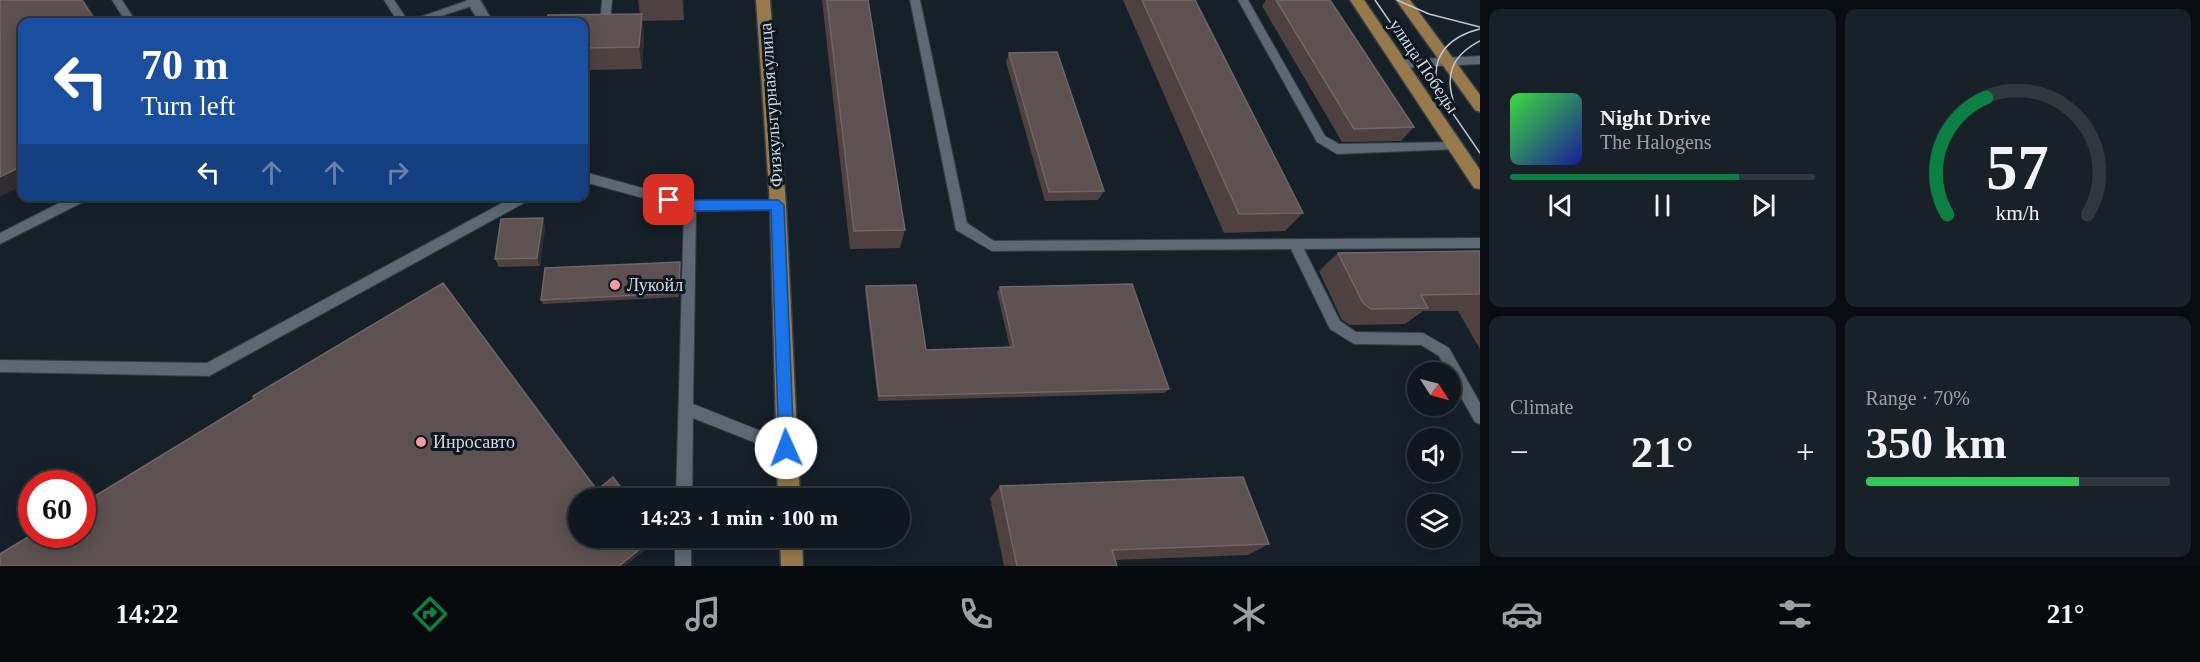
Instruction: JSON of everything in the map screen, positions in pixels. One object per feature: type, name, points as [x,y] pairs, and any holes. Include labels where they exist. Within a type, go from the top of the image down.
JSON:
[{"type":"main road","name":"Физкультурная улица","points":[[764,0],[778,205],[788,488]]},
{"type":"main road","name":"улица Победы","points":[[1357,0],[1480,183]]},
{"type":"main road","name":"улица Победы","points":[[1403,0],[1480,106]]},
{"type":"main road","points":[[791,548],[792,566]]},
{"type":"street","points":[[474,1],[484,18]]},
{"type":"lane","points":[[117,0],[128,18]]},
{"type":"lane","points":[[389,0],[400,18]]},
{"type":"lane","points":[[605,26],[607,0]]},
{"type":"lane","points":[[915,0],[961,226],[992,246],[1480,243]]},
{"type":"lane","points":[[1243,0],[1321,139],[1337,149],[1455,146]]},
{"type":"lane","points":[[425,18],[474,1]]},
{"type":"lane","points":[[1400,64],[1480,60]]},
{"type":"lane","points":[[588,178],[690,206],[778,205]]},
{"type":"lane","points":[[0,238],[75,201]]},
{"type":"lane","points":[[0,366],[209,370],[518,201]]},
{"type":"lane","points":[[684,488],[690,206]]},
{"type":"lane","points":[[1294,244],[1335,324],[1354,338],[1423,339],[1444,352],[1480,417]]},
{"type":"lane","points":[[686,408],[786,448]]},
{"type":"lane","points":[[683,548],[683,566]]},
{"type":"building","points":[[0,0],[82,0],[93,18],[18,18],[18,168],[0,177]]},
{"type":"building","points":[[827,0],[868,0],[905,230],[854,231]]},
{"type":"building","points":[[1142,0],[1195,0],[1303,213],[1239,214]]},
{"type":"building","points":[[1276,0],[1330,0],[1414,127],[1354,129]]},
{"type":"building","points":[[642,14],[639,47],[588,48],[588,18],[548,18],[548,15]]},
{"type":"building","points":[[1057,52],[1104,191],[1049,192],[1009,53]]},
{"type":"building","points":[[543,218],[537,258],[495,259],[501,219]]},
{"type":"building","points":[[1480,251],[1480,294],[1421,295],[1428,308],[1371,309],[1363,303],[1338,253]]},
{"type":"building","name":"Лукойл","points":[[680,262],[679,293],[541,300],[545,268]]},
{"type":"building","name":"Инросавто","points":[[443,283],[596,488],[568,488],[568,548],[641,548],[619,566],[0,566],[0,554],[18,543],[18,548],[96,548],[96,495],[254,399],[253,396]]},
{"type":"building","points":[[1132,284],[1169,389],[879,396],[866,286],[916,285],[926,350],[1014,347],[1000,287]]},
{"type":"building","name":"Инросавто","points":[[613,477],[621,488],[599,488]]},
{"type":"building","points":[[1243,477],[1269,544],[1112,550],[1117,566],[1017,566],[1000,486]]},
{"type":"tram line","points":[[1375,0],[1480,153]]},
{"type":"tram line","points":[[1397,0],[1429,14],[1480,27]]},
{"type":"tram line","points":[[1437,85],[1437,64],[1445,48],[1460,36],[1480,29]]},
{"type":"tram line","points":[[1455,106],[1450,85],[1452,68],[1462,53],[1480,41]]},
{"type":"place","name":"Лукойл","points":[[615,285]]},
{"type":"place","name":"Инросавто","points":[[421,442]]},
{"type":"route","points":[[669,200],[690,206],[778,205],[786,448]]}]
